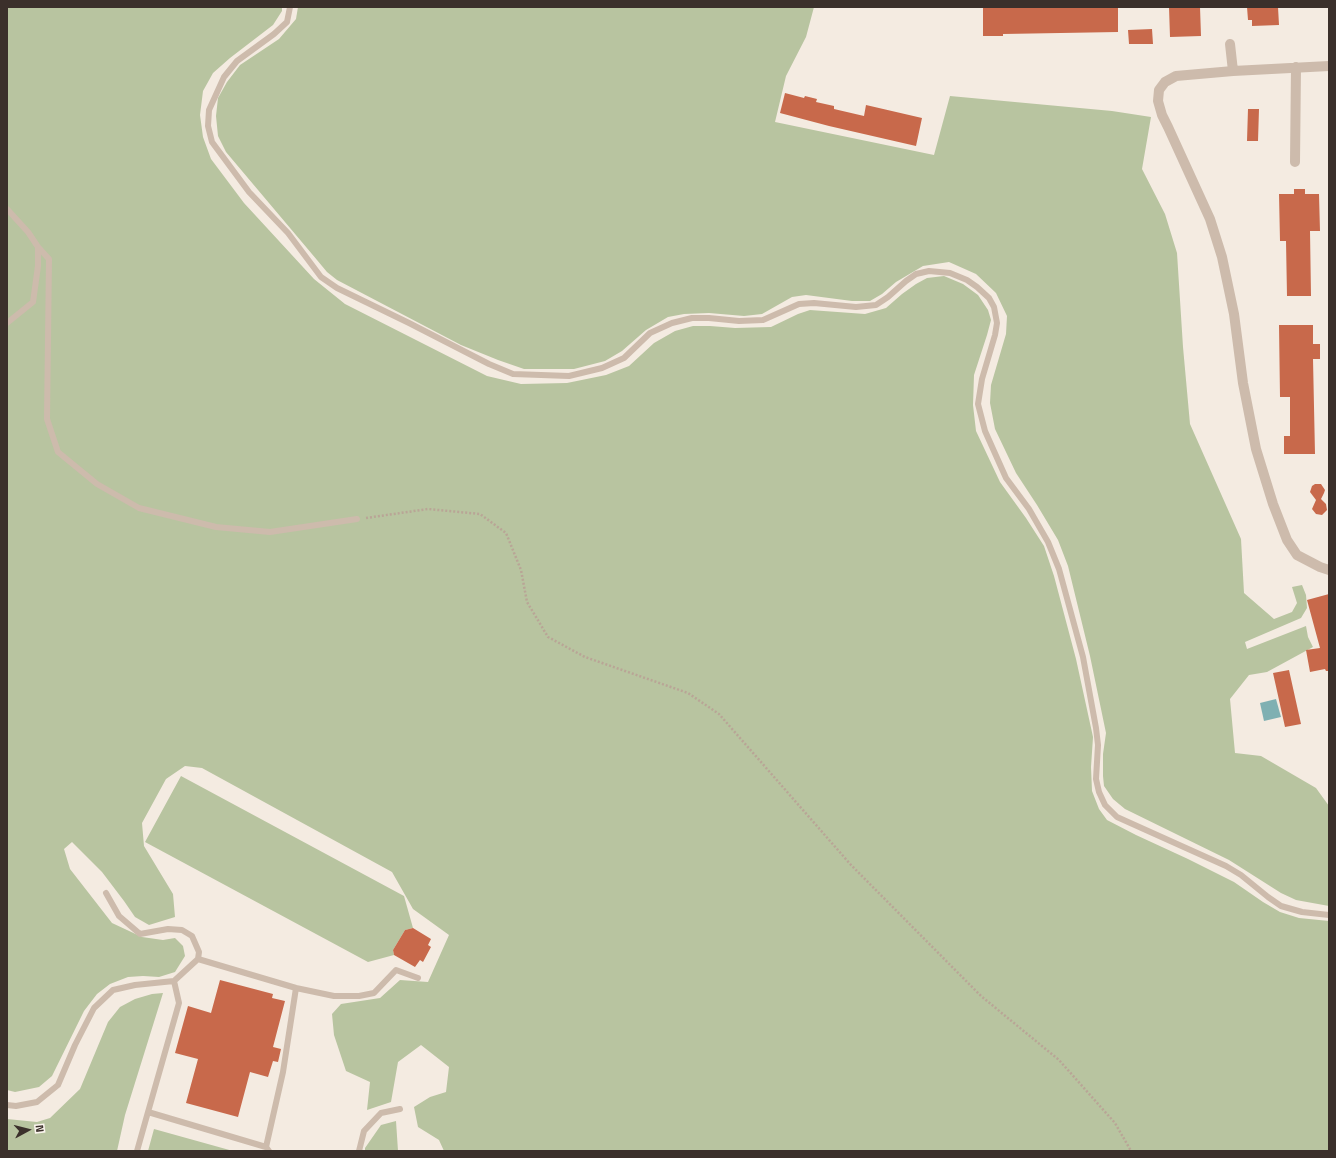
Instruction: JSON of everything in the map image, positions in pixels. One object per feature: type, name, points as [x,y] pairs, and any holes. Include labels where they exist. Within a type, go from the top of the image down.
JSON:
[{"type":"street","points":[[1230,44],[1233,71]]},
{"type":"street","points":[[1329,66],[1233,71],[1176,76],[1165,82],[1159,90],[1158,101],[1162,115],[1210,219],[1222,257],[1234,314],[1243,383],[1256,449],[1273,504],[1287,540],[1297,555],[1329,570]]},
{"type":"street","points":[[1295,162],[1296,67]]},
{"type":"lane","points":[[290,7],[287,22],[274,34],[237,62],[224,77],[209,110],[208,126],[212,142],[249,192],[288,233],[321,277],[372,306],[507,372],[513,374],[569,376],[602,368],[624,358],[650,333],[672,323],[692,318],[740,321],[763,320],[799,304],[806,303],[856,307],[876,306],[916,274],[929,271],[950,273],[967,280],[977,287],[989,298],[994,307],[997,323],[982,379],[978,404],[985,431],[1006,478],[1029,509],[1048,542],[1059,569],[1086,673],[1097,739],[1096,779],[1099,792],[1106,805],[1117,816],[1226,866],[1241,875],[1268,897],[1282,906],[1302,912],[1329,915]]},
{"type":"lane","points":[[7,209],[28,232],[38,247],[49,259],[47,419],[58,452],[97,484],[139,508],[216,528],[270,532],[357,519]]},
{"type":"lane","points":[[7,322],[33,302],[38,266],[38,247]]},
{"type":"lane","points":[[7,1105],[16,1106],[37,1102],[58,1085],[75,1045],[94,1008],[113,990],[135,985],[174,981],[198,958],[199,952],[192,936],[182,930],[168,929],[140,934],[119,916],[106,893]]},
{"type":"lane","points":[[198,958],[296,988],[334,996],[359,996],[374,993],[396,970],[418,978]]},
{"type":"lane","points":[[137,1151],[179,1003],[174,981]]},
{"type":"lane","points":[[148,1112],[267,1149],[283,1072],[296,988]]},
{"type":"lane","points":[[359,1151],[364,1131],[381,1113],[400,1109]]},
{"type":"path","points":[[357,519],[428,510],[480,514],[506,533],[521,570],[527,602],[548,637],[585,657],[688,693],[719,714],[861,876],[981,996],[1059,1060],[1114,1123],[1131,1151]]},
{"type":"green space","points":[[7,7],[282,7],[282,11],[273,25],[213,73],[203,91],[200,115],[203,137],[211,159],[244,203],[314,279],[345,304],[487,376],[521,384],[567,383],[606,375],[629,366],[654,343],[675,331],[693,326],[735,328],[771,327],[810,310],[865,314],[886,308],[902,294],[927,278],[944,276],[963,284],[978,295],[988,310],[991,320],[974,375],[973,405],[976,431],[1000,482],[1044,546],[1054,576],[1076,659],[1093,737],[1091,767],[1092,791],[1099,809],[1107,820],[1234,882],[1280,912],[1299,918],[1329,921],[1329,1151],[444,1151],[439,1140],[418,1127],[414,1107],[430,1097],[446,1092],[449,1067],[421,1045],[398,1062],[391,1102],[367,1110],[370,1082],[346,1071],[334,1035],[332,1014],[341,1004],[380,998],[400,980],[428,982],[449,935],[413,909],[392,872],[202,768],[185,766],[166,779],[142,823],[144,846],[173,894],[175,917],[149,925],[135,917],[102,872],[72,842],[64,849],[70,869],[112,923],[142,937],[163,940],[175,938],[183,946],[185,956],[175,972],[159,977],[128,977],[110,984],[97,994],[84,1011],[52,1076],[39,1087],[15,1092],[7,1090]]},
{"type":"green space","points":[[298,7],[814,7],[806,37],[786,76],[775,122],[934,155],[950,96],[1112,111],[1151,117],[1142,169],[1165,214],[1177,253],[1190,424],[1241,539],[1244,593],[1274,619],[1292,612],[1297,603],[1292,587],[1302,585],[1306,595],[1307,608],[1301,618],[1245,642],[1247,649],[1306,626],[1308,637],[1313,647],[1267,672],[1249,675],[1230,699],[1235,753],[1261,756],[1316,788],[1329,806],[1329,906],[1296,900],[1281,893],[1229,860],[1125,809],[1113,799],[1104,786],[1103,754],[1106,733],[1090,656],[1068,566],[1058,540],[1016,473],[995,429],[990,403],[991,385],[1006,334],[1007,316],[996,293],[976,274],[949,262],[923,266],[896,282],[882,294],[870,301],[852,301],[806,295],[792,297],[762,314],[744,316],[709,313],[684,314],[668,317],[646,330],[622,351],[605,361],[574,369],[524,369],[498,360],[461,345],[337,280],[327,272],[226,152],[218,136],[216,116],[218,98],[227,82],[240,65],[279,39],[296,19]]},
{"type":"green space","points":[[181,776],[404,896],[413,928],[405,930],[393,950],[394,955],[368,962],[145,842]]},
{"type":"green space","points":[[163,993],[125,1115],[117,1151],[7,1151],[7,1119],[37,1122],[50,1118],[80,1089],[108,1022],[120,1007],[135,999],[152,994]]},
{"type":"green space","points":[[396,1121],[398,1151],[365,1151],[365,1148],[381,1125]]},
{"type":"green space","points":[[154,1129],[233,1151],[148,1151]]},
{"type":"water","points":[[1276,699],[1281,717],[1264,721],[1260,703]]},
{"type":"building","points":[[983,7],[1118,7],[1118,32],[1003,34],[1003,36],[983,36]]},
{"type":"building","points":[[1169,7],[1200,7],[1201,36],[1170,37]]},
{"type":"building","points":[[1247,7],[1278,7],[1279,25],[1252,26],[1252,20],[1248,20]]},
{"type":"building","points":[[1152,29],[1153,44],[1129,44],[1128,30]]},
{"type":"building","points":[[785,93],[804,98],[805,96],[817,99],[816,102],[834,106],[834,109],[864,116],[866,105],[922,118],[916,146],[780,113]]},
{"type":"building","points":[[1248,109],[1259,109],[1258,141],[1247,141]]},
{"type":"building","points":[[1294,189],[1305,189],[1305,194],[1319,194],[1320,231],[1310,231],[1311,296],[1287,296],[1286,241],[1280,241],[1279,194],[1294,194]]},
{"type":"building","points":[[1279,325],[1313,325],[1313,344],[1320,344],[1320,359],[1313,359],[1315,454],[1284,454],[1284,436],[1290,436],[1290,397],[1280,397]]},
{"type":"building","points":[[1315,484],[1321,484],[1325,490],[1321,499],[1326,504],[1327,510],[1322,515],[1316,514],[1312,509],[1316,500],[1310,492],[1312,486]]},
{"type":"building","points":[[1329,594],[1329,671],[1326,671],[1325,669],[1310,672],[1306,650],[1320,648],[1307,600]]},
{"type":"building","points":[[1289,670],[1301,724],[1285,727],[1273,673]]},
{"type":"building","points":[[413,928],[431,939],[428,945],[431,947],[423,962],[420,960],[415,967],[394,955],[393,950],[405,930]]},
{"type":"building","points":[[220,980],[273,994],[272,998],[285,1001],[273,1047],[281,1049],[278,1062],[273,1061],[268,1077],[250,1072],[238,1117],[186,1103],[198,1059],[175,1053],[188,1006],[211,1013]]}]
